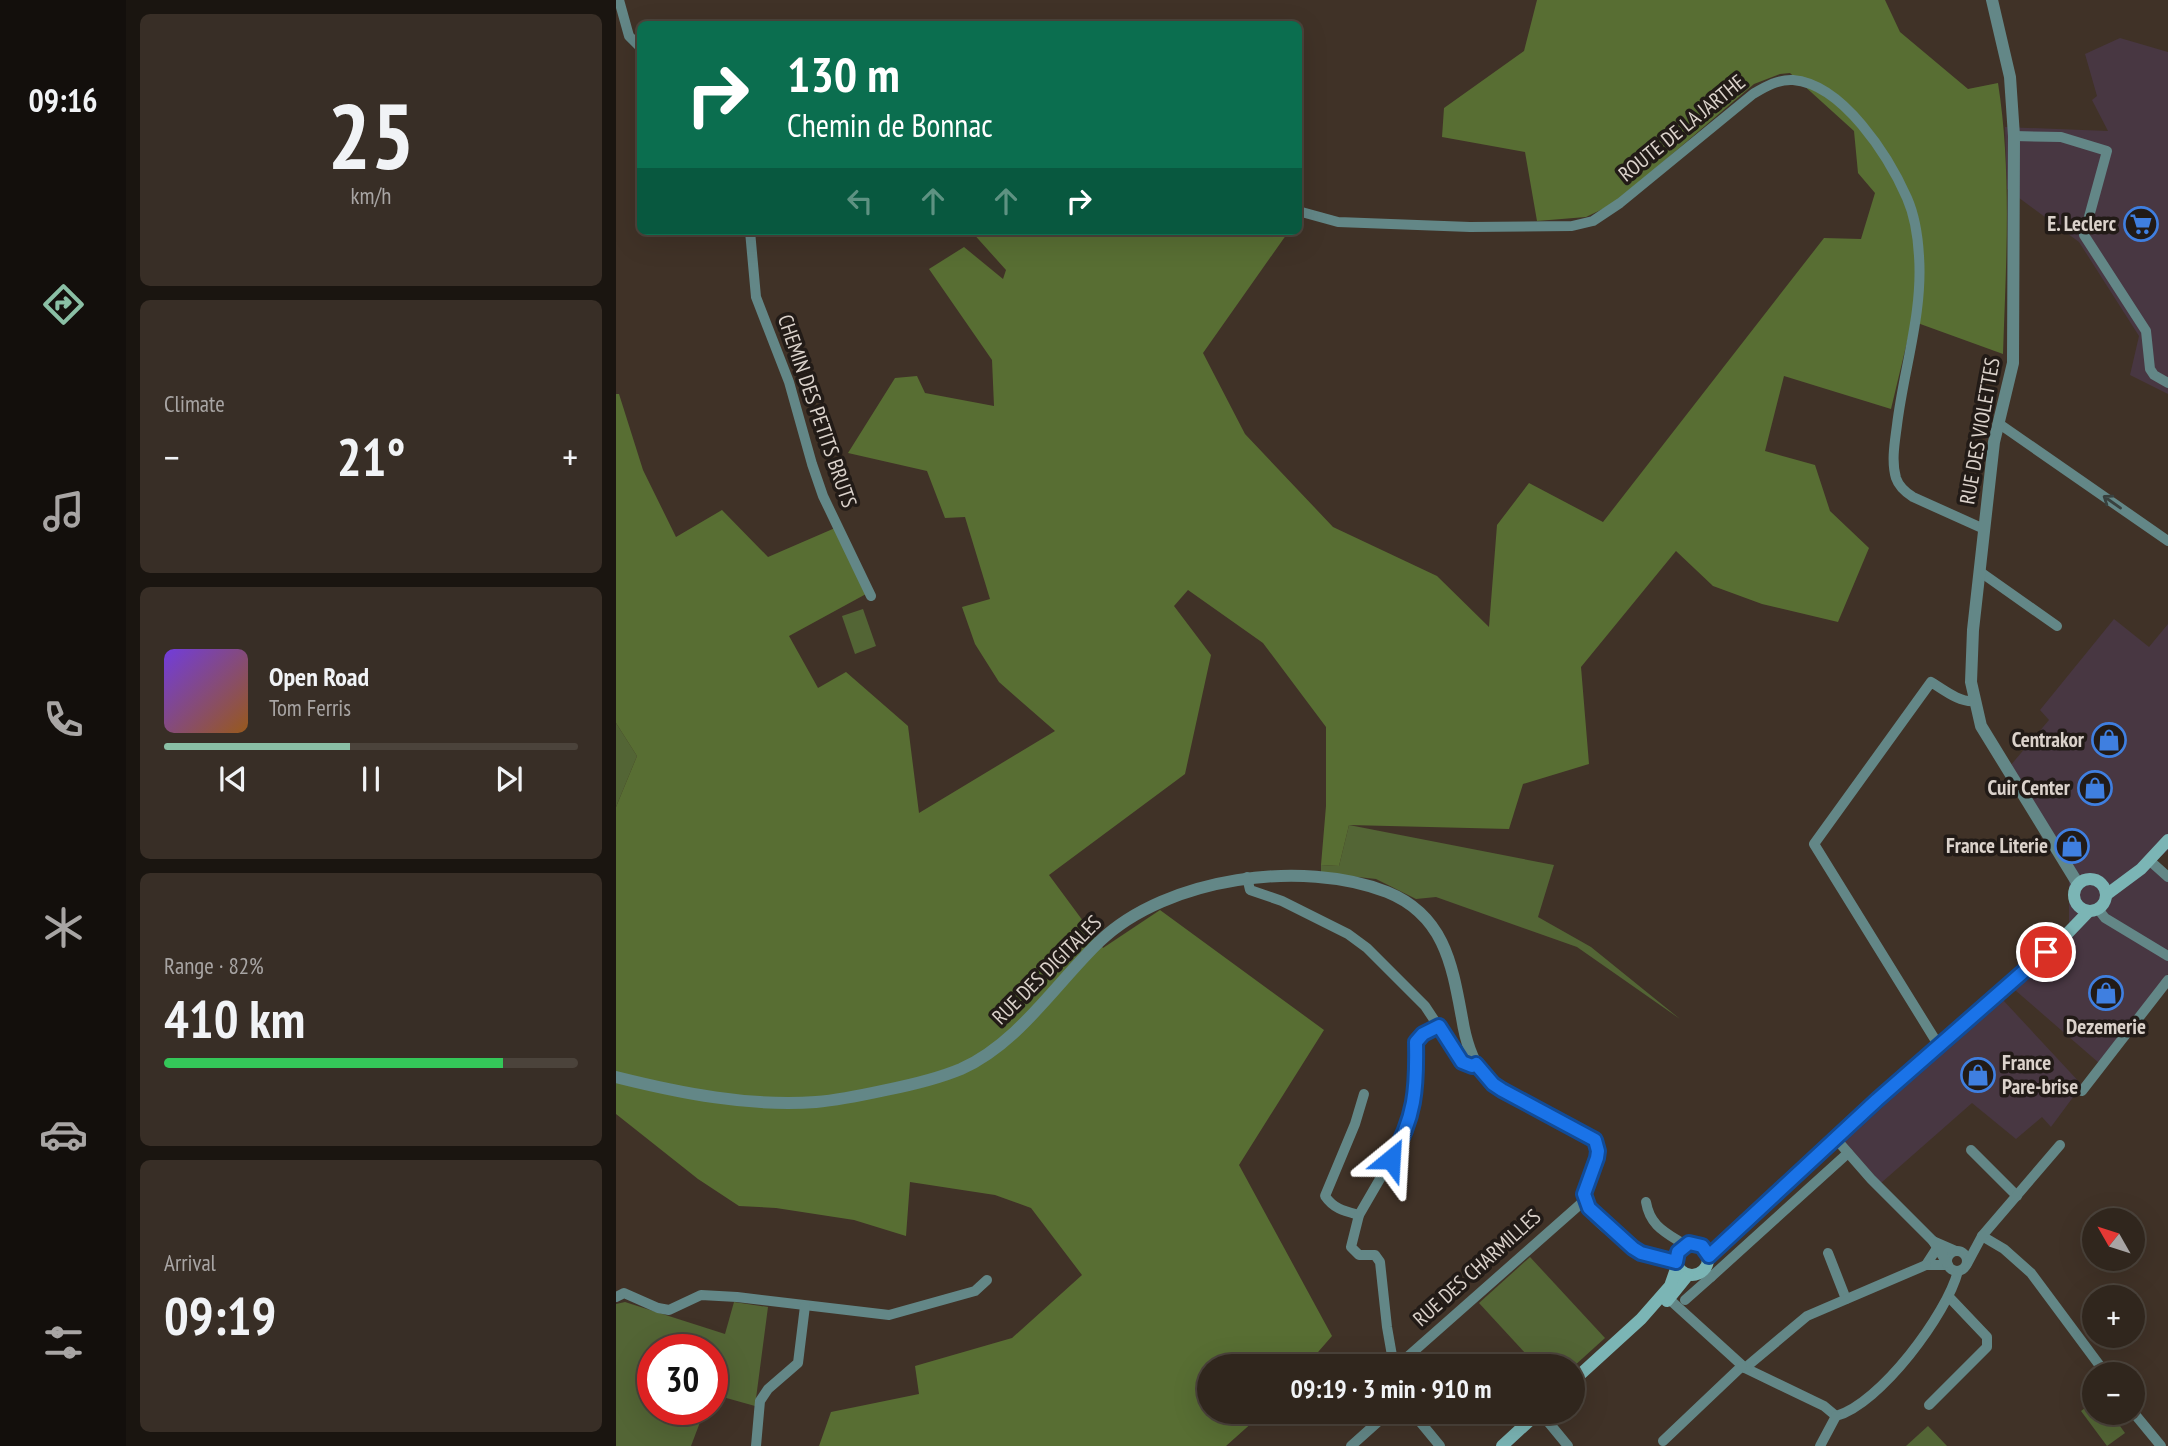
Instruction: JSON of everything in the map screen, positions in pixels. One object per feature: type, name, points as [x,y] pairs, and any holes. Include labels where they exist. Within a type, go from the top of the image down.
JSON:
[{"type":"main road","points":[[2103,889],[2132,877],[2167,841]]},
{"type":"main road","points":[[2103,889],[2167,841]]},
{"type":"main road","points":[[2064,937],[2073,921],[2076,904],[2074,894],[2078,884],[2089,879],[2103,889]]},
{"type":"main road","points":[[1705,1251],[1738,1227],[1877,1100],[2104,903],[2103,889]]},
{"type":"main road","points":[[2076,904],[2093,910]]},
{"type":"main road","points":[[1585,1370],[1641,1319],[1678,1278],[1708,1274],[1705,1251],[1694,1243],[1678,1278],[1655,1312],[1641,1319]]},
{"type":"main road","points":[[1678,1278],[1688,1275]]},
{"type":"main road","points":[[1502,1446],[1526,1424]]},
{"type":"street","points":[[619,0],[629,36],[637,44]]},
{"type":"street","name":"RUE DES VIOLETTES","points":[[1992,0],[2010,77],[2014,136],[2013,363],[1994,442],[1979,571],[1971,682],[1981,726],[2078,884]]},
{"type":"street","name":"ROUTE DE LA JARTHE","points":[[1302,212],[1338,222],[1471,227],[1572,226],[1593,221],[1620,203],[1753,94],[1781,81],[1793,80],[1809,84],[1842,105],[1863,125],[1894,172],[1909,202],[1919,255],[1918,307],[1899,405],[1894,455],[1895,475],[1904,491],[1913,497],[1984,529]]},
{"type":"street","points":[[2014,136],[2061,137],[2107,151],[2084,235],[2146,331],[2150,369],[2154,375],[2168,383]]},
{"type":"street","name":"CHEMIN DES PETITS BRUTS","points":[[750,235],[756,297],[789,382],[812,464],[823,496],[872,596]]},
{"type":"street","points":[[1998,422],[2168,541]]},
{"type":"street","points":[[1979,571],[2057,626]]},
{"type":"street","points":[[1939,1046],[1814,844],[1931,682],[1956,697],[1969,702],[1975,701]]},
{"type":"street","points":[[2149,860],[2168,877]]},
{"type":"street","name":"RUE DES DIGITALES","points":[[616,1077],[696,1095],[801,1103],[846,1099],[936,1078],[963,1068],[1009,1036],[1102,938],[1142,911],[1186,892],[1247,877],[1293,876],[1349,882],[1387,892],[1410,905],[1429,923],[1445,947],[1454,975],[1467,1042],[1476,1064],[1493,1084],[1595,1140],[1598,1151],[1586,1186],[1585,1200]]},
{"type":"street","points":[[1247,877],[1250,890],[1282,901],[1358,941],[1424,1006],[1462,1062],[1472,1066],[1476,1064]]},
{"type":"street","points":[[2093,910],[2168,956]]},
{"type":"street","points":[[2082,1091],[2168,980]]},
{"type":"street","points":[[1392,1354],[1380,1262],[1375,1255],[1359,1255],[1351,1247],[1359,1214],[1402,1141],[1412,1114],[1417,1071],[1416,1042],[1423,1034],[1439,1026]]},
{"type":"street","points":[[1359,1214],[1341,1211],[1331,1205],[1325,1196],[1335,1177],[1364,1094]]},
{"type":"street","points":[[1836,1139],[1935,1245],[1952,1270],[1958,1271]]},
{"type":"street","points":[[1820,1446],[1836,1416],[1856,1408],[1903,1364],[1949,1297],[1962,1256],[2060,1145]]},
{"type":"street","points":[[1971,1150],[2017,1196]]},
{"type":"street","points":[[1585,1200],[1589,1208],[1612,1232],[1633,1248],[1651,1256],[1678,1278],[1708,1274],[1848,1153]]},
{"type":"street","name":"RUE DES CHARMILLES","points":[[1410,1354],[1585,1200]]},
{"type":"street","points":[[1646,1202],[1648,1217],[1656,1226],[1678,1278],[1744,1367],[1824,1406],[1836,1416]]},
{"type":"street","points":[[1982,1236],[2031,1273],[2097,1362]]},
{"type":"street","points":[[1935,1245],[1962,1256]]},
{"type":"street","points":[[1926,1265],[1935,1245]]},
{"type":"street","points":[[1828,1253],[1846,1299]]},
{"type":"street","points":[[1947,1264],[1950,1254],[1962,1256]]},
{"type":"street","points":[[1663,1441],[1744,1367],[1807,1316],[1926,1265],[1947,1264]]},
{"type":"street","points":[[616,1297],[624,1293],[669,1310],[701,1295],[890,1315],[975,1291],[987,1280]]},
{"type":"street","points":[[1929,1405],[1988,1343],[1987,1338],[1949,1297]]},
{"type":"street","points":[[756,1446],[760,1401],[768,1389],[798,1363],[805,1306]]},
{"type":"street","points":[[1351,1446],[1375,1424]]},
{"type":"street","points":[[1422,1424],[1440,1446]]},
{"type":"street","points":[[1549,1424],[1568,1446]]},
{"type":"street","points":[[2144,1425],[2161,1446]]},
{"type":"shaded area","points":[[2120,38],[2168,52],[2168,394],[2130,375],[2139,336],[2079,242],[2007,189],[2005,127],[2108,131],[2092,100],[2097,96],[2085,54]]},
{"type":"shaded area","points":[[2114,619],[2149,647],[2168,624],[2168,850],[2156,861],[2168,871],[2168,974],[2099,1063],[2015,990],[2003,1000],[2082,1085],[2051,1127],[2042,1117],[2016,1139],[1972,1103],[1881,1183],[1834,1130],[2069,923],[2069,879],[2004,773],[2049,720],[2040,710]]},
{"type":"green space","points":[[1537,0],[1885,0],[1900,32],[1968,89],[1998,83],[2007,184],[2003,354],[1912,321],[1891,409],[1784,376],[1765,451],[1815,465],[1830,511],[1869,548],[1838,622],[1762,604],[1713,586],[1676,551],[1581,667],[1589,764],[1523,784],[1509,829],[1349,825],[1339,866],[1321,865],[1326,806],[1326,727],[1263,643],[1188,590],[1174,606],[1211,655],[1185,774],[1049,875],[1103,948],[1160,910],[1324,1030],[1239,1165],[1332,1336],[1316,1354],[1197,1354],[1197,1424],[1251,1424],[1226,1446],[819,1446],[831,1412],[919,1394],[915,1366],[1012,1338],[1082,1275],[1031,1208],[995,1195],[910,1182],[906,1236],[854,1220],[776,1208],[739,1206],[698,1179],[616,1114],[616,807],[637,756],[616,723],[616,394],[619,394],[643,470],[676,537],[722,510],[768,557],[835,528],[866,594],[789,636],[818,688],[846,672],[908,726],[919,813],[1055,731],[999,682],[975,644],[962,607],[990,599],[965,517],[945,518],[927,471],[848,453],[895,378],[917,376],[925,393],[994,406],[992,360],[929,269],[964,247],[1003,279],[1006,270],[975,235],[1286,235],[1203,353],[1245,434],[1333,527],[1437,576],[1489,627],[1497,525],[1529,483],[1603,522],[1824,238],[1861,239],[1875,193],[1858,173],[1854,131],[1790,73],[1754,84],[1615,203],[1586,217],[1537,221],[1525,152],[1442,137],[1444,108],[1524,51]]},
{"type":"green space","points":[[863,609],[876,646],[855,654],[842,616]]},
{"type":"green space","points":[[616,723],[637,756],[616,807]]},
{"type":"green space","points":[[1349,825],[1554,865],[1538,917],[1591,947],[1680,1019],[1577,947],[1436,897],[1416,899],[1376,879],[1321,873],[1321,865],[1339,866]]},
{"type":"green space","points":[[1530,1257],[1605,1338],[1585,1356],[1585,1354],[1526,1354],[1479,1303]]},
{"type":"green space","points":[[625,1302],[725,1334],[637,1334],[637,1425],[699,1425],[691,1446],[616,1446],[616,1304]]},
{"type":"green space","points":[[734,1302],[768,1307],[755,1406],[728,1398],[728,1334],[725,1334]]},
{"type":"green space","points":[[2091,1425],[2119,1425],[2125,1433],[2107,1446]]},
{"type":"green space","points":[[1928,1426],[1947,1446],[1906,1446]]},
{"type":"place","name":"E. Leclerc","points":[[2141,224]]},
{"type":"place","name":"Centrakor","points":[[2109,740]]},
{"type":"place","name":"Cuir Center","points":[[2095,788]]},
{"type":"place","name":"France Literie","points":[[2072,846]]},
{"type":"place","name":"Dezemerie","points":[[2106,993]]},
{"type":"place","name":"France Pare-brise","points":[[1978,1075]]},
{"type":"route","points":[[1391,1159],[1402,1141],[1412,1114],[1417,1071],[1416,1042],[1423,1034],[1439,1026],[1462,1062],[1472,1066],[1476,1064],[1484,1076],[1502,1090],[1595,1140],[1598,1145],[1597,1158],[1586,1186],[1585,1200],[1589,1208],[1612,1232],[1641,1253],[1676,1262],[1678,1252],[1689,1243],[1702,1246],[1709,1256],[1877,1100],[2046,952]]}]
